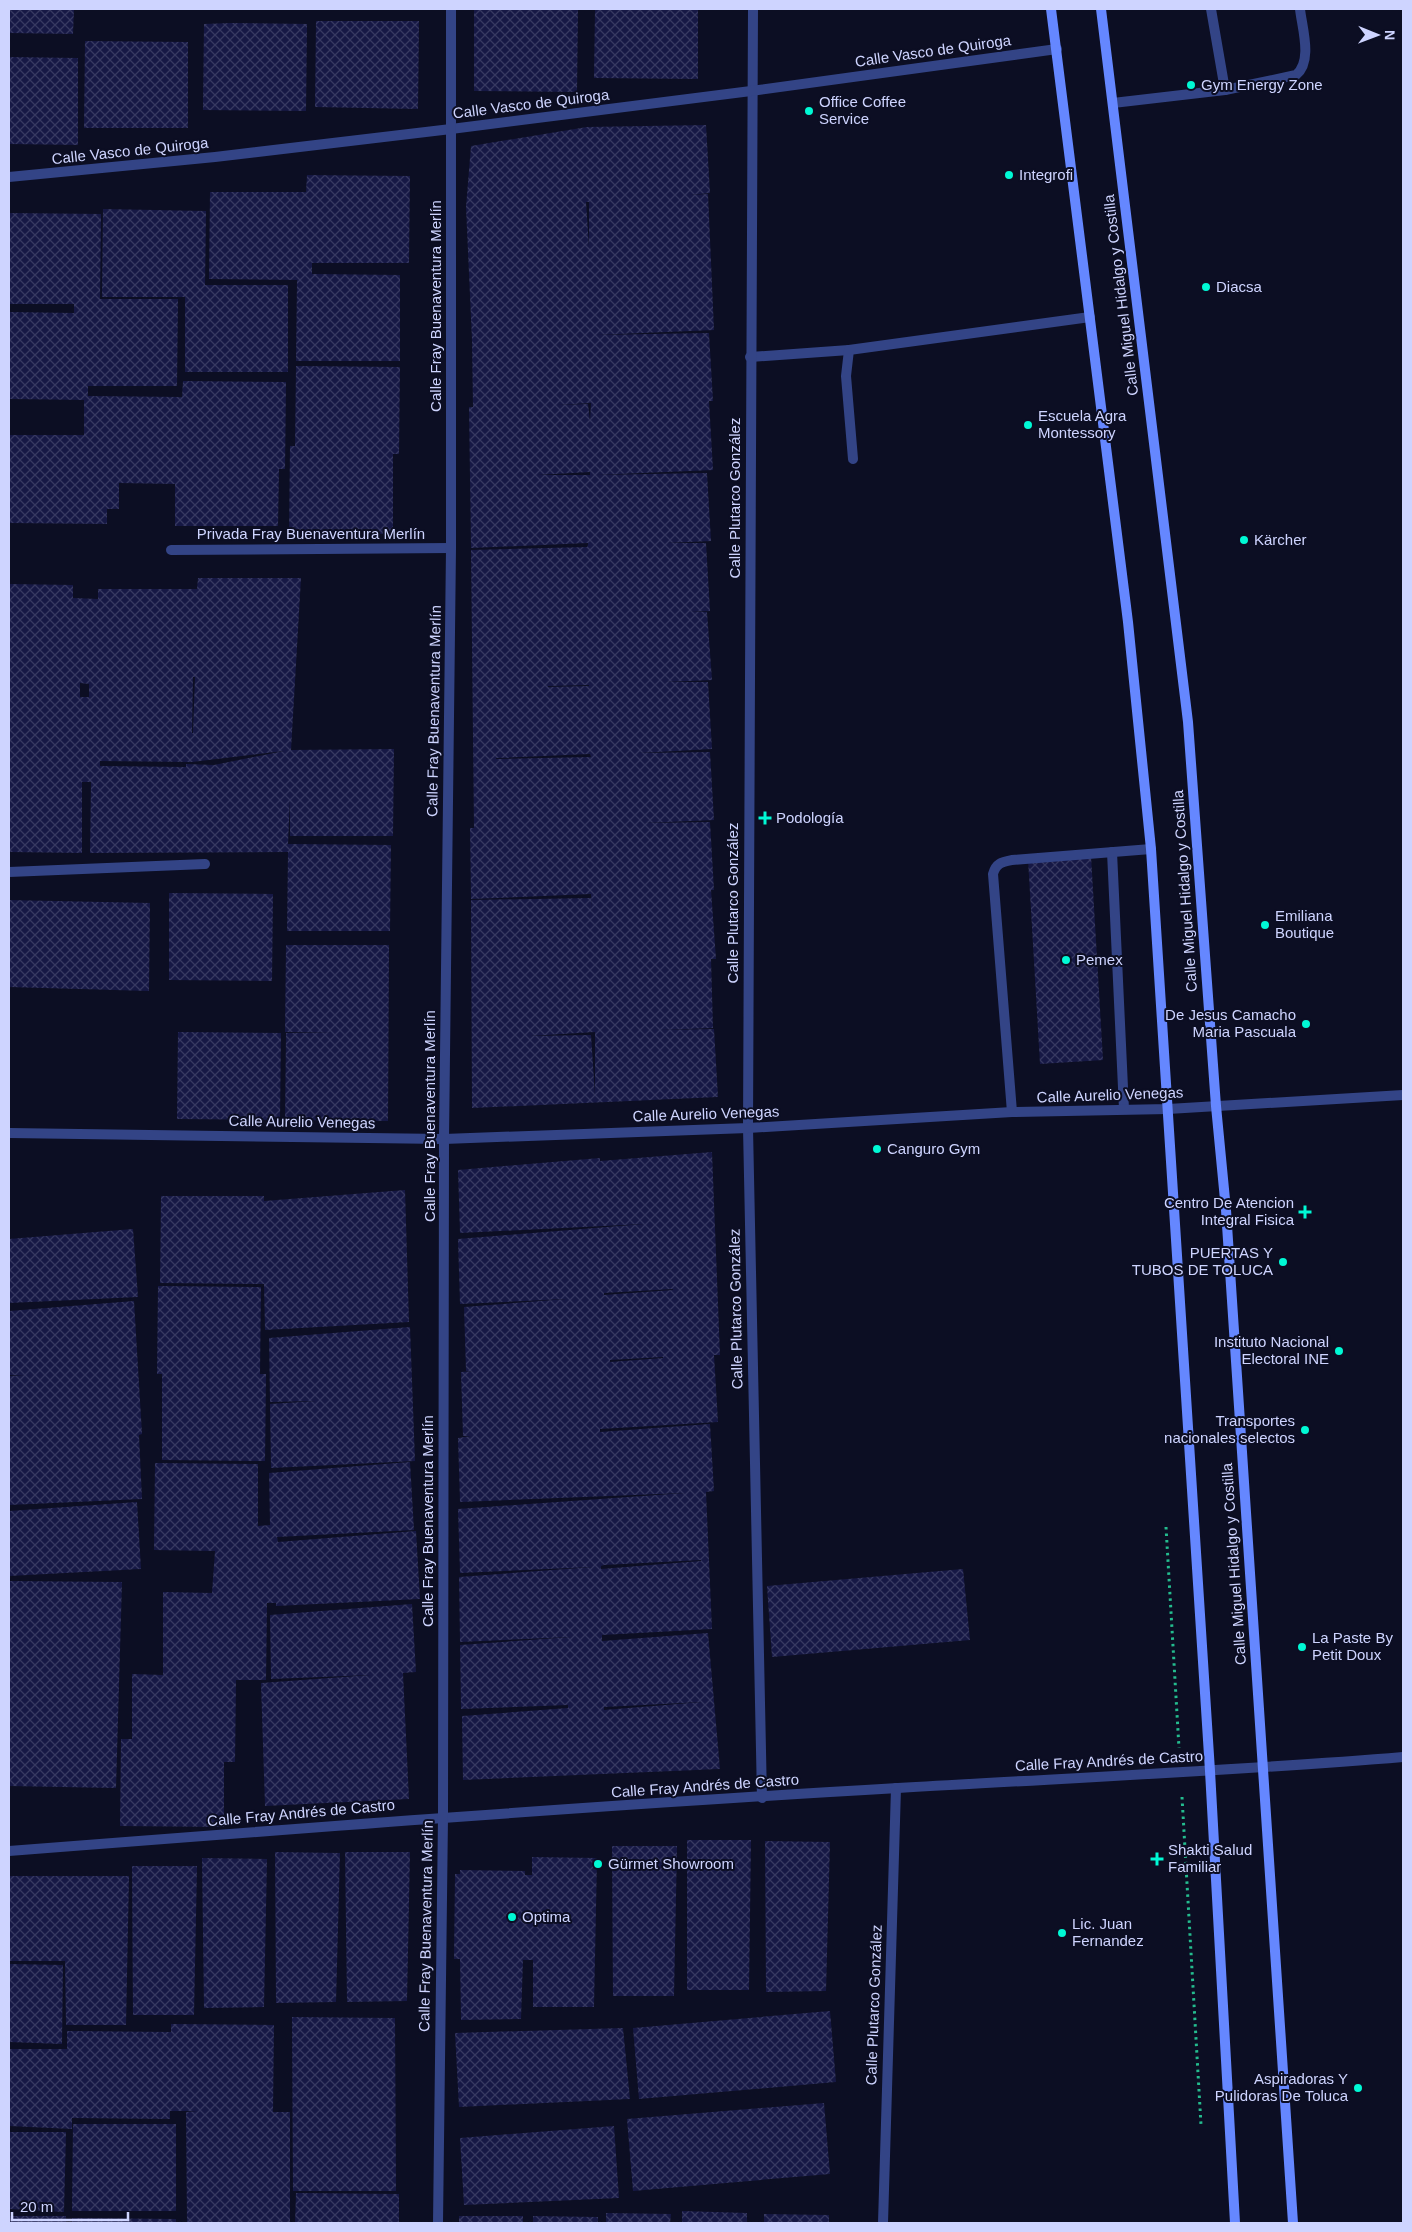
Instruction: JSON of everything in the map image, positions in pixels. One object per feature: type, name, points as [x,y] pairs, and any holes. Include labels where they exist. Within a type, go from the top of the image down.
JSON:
[{"type":"main road","name":"Calle Miguel Hidalgo y Costilla","points":[[1051,9],[1128,622],[1152,849],[1210,1771],[1234,2223]]},
{"type":"main road","name":"Calle Miguel Hidalgo y Costilla","points":[[1101,9],[1188,722],[1216,1106],[1226,1210],[1293,2223]]},
{"type":"street","name":"Calle Fray Buenaventura Merlín","points":[[438,2223],[443,1817],[444,1139],[451,548],[451,9]]},
{"type":"street","name":"Calle Plutarco González","points":[[753,9],[748,1128],[762,1798]]},
{"type":"street","points":[[1211,9],[1225,90]]},
{"type":"street","points":[[1113,103],[1225,90],[1290,77],[1302,70],[1306,55],[1300,9]]},
{"type":"street","name":"Calle Vasco de Quiroga","points":[[9,178],[206,158],[452,129],[752,91],[1057,49]]},
{"type":"street","points":[[750,357],[849,350],[1090,317]]},
{"type":"street","points":[[849,350],[846,376],[852,459]]},
{"type":"street","name":"Privada Fray Buenaventura Merlín","points":[[171,550],[451,548]]},
{"type":"street","points":[[1012,1112],[993,874],[995,867],[1001,862],[1012,860],[1152,849]]},
{"type":"street","points":[[1112,852],[1124,1109]]},
{"type":"street","points":[[9,872],[205,864]]},
{"type":"street","name":"Calle Aurelio Venegas","points":[[9,1133],[444,1139],[748,1128],[1012,1112],[1168,1109],[1403,1094]]},
{"type":"street","name":"Calle Fray Andrés de Castro","points":[[9,1851],[443,1817],[896,1788],[1263,1769],[1403,1757]]},
{"type":"street","name":"Calle Plutarco González","points":[[883,2223],[896,1788]]},
{"type":"building","points":[[9,9],[74,9],[73,34],[9,33]]},
{"type":"building","points":[[474,9],[578,9],[577,92],[474,91]]},
{"type":"building","points":[[595,9],[698,9],[698,79],[594,78]]},
{"type":"building","points":[[316,21],[419,21],[418,109],[315,107]]},
{"type":"building","points":[[204,24],[307,24],[306,111],[203,110]]},
{"type":"building","points":[[85,41],[188,42],[188,128],[84,128]]},
{"type":"building","points":[[9,57],[78,58],[78,145],[9,144]]},
{"type":"building","points":[[706,125],[710,193],[689,195],[708,194],[714,330],[595,335],[709,333],[713,401],[709,401],[713,470],[595,475],[707,473],[711,541],[667,543],[706,543],[710,611],[690,612],[707,612],[712,680],[665,682],[708,682],[712,749],[639,753],[710,752],[714,820],[644,823],[710,822],[714,890],[711,890],[716,959],[711,959],[713,1028],[658,1030],[714,1029],[718,1097],[472,1108],[471,900],[591,898],[592,915],[591,894],[471,899],[470,828],[474,828],[471,550],[587,547],[588,543],[471,548],[469,407],[473,407],[466,207],[471,146],[587,127]],"holes":[[[586,202],[589,202],[589,247]],[[591,403],[590,421],[588,404],[556,405]],[[590,472],[590,475],[537,475]],[[589,685],[548,687],[548,686]],[[590,754],[591,757],[496,759]],[[595,1032],[595,1095],[591,1035],[529,1036]]]},
{"type":"building","points":[[307,175],[410,176],[409,263],[312,263],[312,274],[400,275],[400,361],[296,361],[297,280],[209,279],[210,192],[306,192]]},
{"type":"building","points":[[103,209],[206,211],[205,285],[288,285],[288,372],[185,372],[185,297],[102,297]]},
{"type":"building","points":[[9,213],[101,214],[100,299],[178,299],[177,386],[88,386],[88,396],[182,397],[183,381],[286,382],[285,469],[279,469],[278,526],[175,526],[175,484],[119,483],[119,509],[107,509],[107,524],[9,523],[9,435],[84,435],[84,400],[9,399],[9,312],[74,313],[74,304],[9,304]]},
{"type":"building","points":[[296,366],[400,367],[399,454],[393,454],[393,534],[289,534],[290,446],[295,446]]},
{"type":"building","points":[[198,578],[301,578],[291,750],[394,749],[393,836],[290,836],[290,799],[288,844],[391,845],[390,931],[287,931],[288,852],[90,853],[91,782],[82,782],[82,853],[9,852],[9,584],[73,585],[73,598],[98,599],[98,589],[197,589]],"holes":[[[193,677],[195,677],[193,733]],[[80,683],[89,684],[89,697],[80,697]],[[284,751],[214,765],[186,764],[186,767],[100,766],[100,761],[192,762]]]},
{"type":"building","name":"Pemex","points":[[1091,856],[1103,1060],[1040,1064],[1028,859]]},
{"type":"building","points":[[169,893],[273,894],[272,981],[169,980]]},
{"type":"building","points":[[9,900],[150,903],[149,991],[9,987]]},
{"type":"building","points":[[286,945],[389,945],[388,1121],[285,1120],[286,1033],[333,1032],[285,1032]]},
{"type":"building","points":[[178,1032],[281,1033],[280,1120],[177,1119]]},
{"type":"building","points":[[712,1152],[720,1355],[714,1355],[718,1422],[600,1429],[600,1432],[710,1424],[714,1491],[706,1492],[712,1629],[602,1635],[602,1641],[708,1633],[720,1769],[463,1780],[462,1716],[568,1708],[568,1705],[461,1709],[460,1645],[571,1637],[460,1642],[459,1577],[593,1567],[460,1573],[458,1509],[685,1493],[460,1502],[458,1438],[471,1436],[463,1436],[461,1372],[473,1371],[466,1371],[464,1307],[566,1299],[460,1304],[458,1239],[644,1224],[460,1233],[458,1170],[600,1158],[600,1161]],"holes":[[[673,1289],[604,1295],[604,1293]],[[663,1357],[610,1362],[610,1360]],[[701,1560],[601,1569],[601,1566]],[[702,1702],[604,1710],[604,1707]]]},
{"type":"building","points":[[405,1190],[409,1322],[265,1330],[264,1284],[160,1283],[161,1196],[264,1196],[264,1201]]},
{"type":"building","points":[[133,1229],[138,1297],[9,1303],[9,1239]]},
{"type":"building","points":[[158,1286],[261,1287],[260,1374],[266,1374],[265,1461],[162,1460],[162,1374],[157,1374]]},
{"type":"building","points":[[134,1301],[142,1434],[139,1435],[142,1499],[9,1505],[9,1376],[25,1375],[9,1375],[9,1311]]},
{"type":"building","points":[[410,1327],[415,1461],[271,1468],[270,1404],[316,1401],[270,1402],[269,1338]]},
{"type":"building","points":[[410,1462],[414,1530],[277,1537],[278,1542],[416,1531],[420,1599],[276,1606],[276,1603],[267,1603],[266,1680],[236,1680],[235,1762],[224,1762],[224,1827],[120,1826],[121,1739],[132,1739],[132,1674],[163,1675],[163,1592],[212,1593],[215,1551],[154,1550],[155,1463],[258,1464],[258,1526],[270,1525],[269,1473]]},
{"type":"building","points":[[137,1502],[141,1569],[9,1576],[9,1511]]},
{"type":"building","points":[[963,1569],[970,1640],[772,1657],[767,1586]]},
{"type":"building","points":[[9,1581],[122,1582],[116,1788],[9,1786]]},
{"type":"building","points":[[412,1604],[416,1672],[403,1673],[409,1799],[265,1806],[261,1683],[371,1675],[271,1679],[270,1615]]},
{"type":"building","points":[[687,1840],[751,1840],[749,1990],[687,1990]]},
{"type":"building","points":[[765,1841],[830,1842],[826,1991],[766,1992]]},
{"type":"building","points":[[612,1846],[677,1846],[674,1996],[613,1996]]},
{"type":"building","points":[[275,1852],[340,1853],[336,2002],[276,2003]]},
{"type":"building","points":[[345,1852],[410,1852],[407,2001],[347,2002]]},
{"type":"building","points":[[532,1857],[597,1858],[594,2007],[533,2007],[533,1960],[523,1960],[521,2019],[461,2020],[460,1959],[454,1959],[455,1874],[460,1874],[460,1870],[525,1871],[525,1875],[532,1875]]},
{"type":"building","points":[[202,1858],[267,1859],[264,2007],[204,2008]]},
{"type":"building","points":[[132,1866],[197,1866],[194,2015],[133,2015]]},
{"type":"building","points":[[9,1876],[129,1876],[126,2025],[66,2025],[65,1961],[9,1961]]},
{"type":"building","points":[[9,1964],[63,1965],[62,2044],[9,2042]]},
{"type":"building","points":[[830,2011],[836,2082],[639,2099],[633,2028]]},
{"type":"building","points":[[292,2017],[395,2018],[396,2191],[293,2191]]},
{"type":"building","points":[[171,2024],[274,2025],[273,2112],[290,2112],[290,2223],[187,2223],[186,2112],[198,2111],[170,2111],[170,2119],[72,2118],[72,2129],[9,2126],[9,2049],[67,2049],[67,2031],[171,2032]]},
{"type":"building","points":[[623,2028],[630,2099],[459,2107],[455,2033]]},
{"type":"building","points":[[824,2103],[830,2174],[633,2191],[627,2119]]},
{"type":"building","points":[[73,2124],[176,2124],[176,2211],[72,2211]]},
{"type":"building","points":[[614,2126],[619,2198],[464,2205],[460,2138]]},
{"type":"building","points":[[9,2132],[66,2132],[64,2212],[9,2209]]},
{"type":"building","points":[[296,2193],[399,2194],[399,2223],[295,2223]]},
{"type":"building","points":[[682,2211],[747,2213],[747,2223],[682,2223]]},
{"type":"building","points":[[606,2213],[671,2214],[670,2223],[606,2223]]},
{"type":"building","points":[[764,2214],[829,2215],[829,2223],[764,2223]]},
{"type":"building","points":[[9,2216],[66,2216],[66,2223],[9,2223]]},
{"type":"building","points":[[459,2216],[523,2216],[523,2223],[459,2223]]},
{"type":"building","points":[[533,2216],[598,2217],[598,2223],[533,2223]]},
{"type":"building","points":[[72,2218],[176,2219],[176,2223],[72,2223]]},
{"type":"place","name":"Gym Energy Zone","points":[[1191,85]]},
{"type":"place","name":"Office Coffee Service","points":[[809,111]]},
{"type":"place","name":"Integrofi","points":[[1009,175]]},
{"type":"place","name":"Diacsa","points":[[1206,287]]},
{"type":"place","name":"Escuela Agra Montessory","points":[[1028,425]]},
{"type":"place","name":"Kärcher","points":[[1244,540]]},
{"type":"place","name":"Podología","points":[[765,818]]},
{"type":"place","name":"Emiliana Boutique","points":[[1265,925]]},
{"type":"place","name":"Pemex","points":[[1066,960]]},
{"type":"place","name":"De Jesus Camacho Maria Pascuala","points":[[1306,1024]]},
{"type":"place","name":"Canguro Gym","points":[[877,1149]]},
{"type":"place","name":"Centro De Atencion Integral Fisica","points":[[1305,1212]]},
{"type":"place","name":"PUERTAS Y TUBOS DE TOLUCA","points":[[1283,1262]]},
{"type":"place","name":"Instituto Nacional Electoral INE","points":[[1339,1351]]},
{"type":"place","name":"Transportes nacionales selectos","points":[[1305,1430]]},
{"type":"place","name":"La Paste By Petit Doux","points":[[1302,1647]]},
{"type":"place","name":"Shakti Salud Familiar","points":[[1157,1859]]},
{"type":"place","name":"Gürmet Showroom","points":[[598,1864]]},
{"type":"place","name":"Optima","points":[[512,1917]]},
{"type":"place","name":"Lic. Juan Fernandez","points":[[1062,1933]]},
{"type":"place","name":"Aspiradoras Y Pulidoras De Toluca","points":[[1358,2088]]}]
